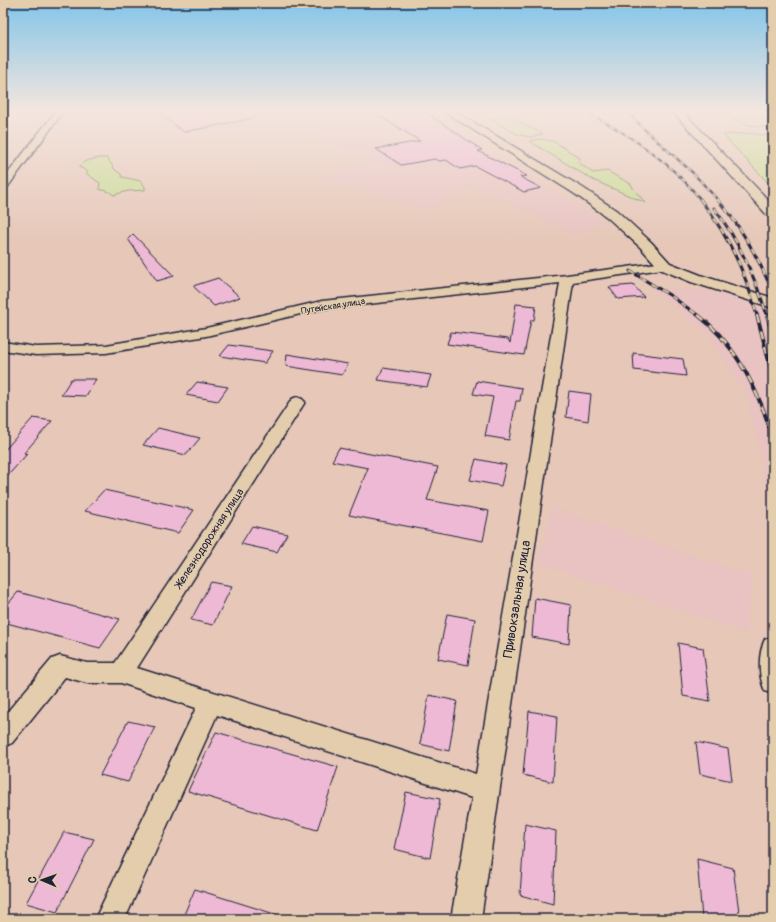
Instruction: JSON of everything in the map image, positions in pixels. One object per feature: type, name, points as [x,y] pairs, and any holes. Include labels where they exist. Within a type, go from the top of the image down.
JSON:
[{"type":"street","points":[[3,187],[27,155]]},
{"type":"street","points":[[522,155],[579,191],[605,210],[630,230],[665,266],[697,279],[773,303]]},
{"type":"street","points":[[718,155],[773,213]]},
{"type":"street","name":"Путейская улица","points":[[3,346],[36,350],[106,349],[206,332],[322,305],[567,279],[665,266]]},
{"type":"street","name":"Привокзальная улица","points":[[466,919],[567,279]]},
{"type":"street","name":"Железнодорожная улица","points":[[121,673],[297,402]]},
{"type":"street","points":[[773,646],[771,660],[773,684]]},
{"type":"street","points":[[3,735],[60,666],[87,673],[121,673],[486,790]]},
{"type":"street","points":[[110,919],[211,702]]},
{"type":"shaded area","points":[[355,155],[495,155],[605,223],[572,233],[472,184],[429,209],[323,178],[368,162]]},
{"type":"shaded area","points":[[651,288],[711,291],[773,310],[773,517],[748,397],[705,331]]},
{"type":"shaded area","points":[[553,508],[753,576],[746,633],[538,563]]},
{"type":"green space","points":[[552,155],[575,155],[580,158],[579,163],[593,173],[607,171],[631,184],[634,190],[646,203],[593,180]]},
{"type":"green space","points":[[742,155],[773,155],[773,188]]},
{"type":"green space","points":[[99,158],[107,158],[122,177],[141,181],[145,187],[145,190],[128,191],[113,195],[110,192],[99,189],[100,183],[87,174],[87,171],[79,167],[82,163]]},
{"type":"building","points":[[385,155],[486,155],[527,176],[520,177],[541,188],[524,192],[475,166],[460,169],[446,160],[439,161],[435,159],[401,165]]},
{"type":"building","points":[[133,234],[174,276],[157,281],[128,239]]},
{"type":"building","points":[[218,278],[240,297],[214,306],[193,286]]},
{"type":"building","points":[[633,285],[644,297],[618,299],[609,287]]},
{"type":"building","points":[[516,304],[536,306],[534,320],[531,320],[524,355],[447,344],[451,332],[508,339],[510,343]]},
{"type":"building","points":[[229,345],[273,351],[265,363],[220,356]]},
{"type":"building","points":[[633,353],[683,359],[686,376],[634,370]]},
{"type":"building","points":[[287,354],[348,364],[342,375],[286,366]]},
{"type":"building","points":[[383,368],[431,375],[427,387],[378,380]]},
{"type":"building","points":[[71,379],[96,379],[86,396],[61,395]]},
{"type":"building","points":[[477,381],[522,388],[520,401],[516,401],[509,440],[485,436],[493,397],[473,394]]},
{"type":"building","points":[[197,382],[228,387],[218,401],[186,395]]},
{"type":"building","points":[[569,391],[591,394],[588,421],[566,417]]},
{"type":"building","points":[[33,418],[52,421],[24,453],[27,454],[3,481],[3,452]]},
{"type":"building","points":[[158,428],[200,438],[186,455],[143,445]]},
{"type":"building","points":[[339,448],[438,467],[427,500],[489,511],[483,541],[349,515],[368,468],[332,461]]},
{"type":"building","points":[[476,459],[506,465],[501,486],[470,480]]},
{"type":"building","points":[[104,490],[194,510],[178,533],[85,511]]},
{"type":"building","points":[[252,526],[287,534],[277,552],[241,544]]},
{"type":"building","points":[[211,582],[232,586],[213,625],[191,620]]},
{"type":"building","points":[[18,592],[120,619],[100,648],[3,622],[3,610]]},
{"type":"building","points":[[535,598],[571,605],[569,644],[532,637]]},
{"type":"building","points":[[447,614],[475,619],[468,665],[438,659]]},
{"type":"building","points":[[678,643],[703,648],[710,701],[683,696]]},
{"type":"building","points":[[429,695],[457,701],[449,751],[420,744]]},
{"type":"building","points":[[529,711],[557,716],[553,782],[523,775]]},
{"type":"building","points":[[128,721],[155,727],[128,782],[100,775]]},
{"type":"building","points":[[216,732],[338,767],[317,830],[188,791]]},
{"type":"building","points":[[696,742],[728,749],[732,781],[700,774]]},
{"type":"building","points":[[406,792],[440,799],[430,858],[394,849]]},
{"type":"building","points":[[525,824],[556,831],[553,904],[520,895]]},
{"type":"building","points":[[64,832],[94,839],[57,912],[26,903]]},
{"type":"building","points":[[697,859],[733,868],[740,919],[702,919]]},
{"type":"building","points":[[195,889],[281,916],[281,919],[182,919]]},
{"type":"railway","points":[[655,155],[676,173],[701,200]]},
{"type":"railway","points":[[673,155],[693,173],[718,200]]},
{"type":"railway","points":[[700,199],[719,226],[735,254],[742,269],[757,316]]},
{"type":"railway","points":[[717,199],[742,232],[762,268],[773,293]]},
{"type":"railway","points":[[714,208],[739,246],[752,273],[767,316]]},
{"type":"railway","points":[[630,271],[671,296],[699,316]]},
{"type":"railway","points":[[698,315],[712,327],[735,355],[761,403],[773,438]]},
{"type":"railway","points":[[757,315],[773,377]]},
{"type":"railway","points":[[767,315],[773,336]]}]
